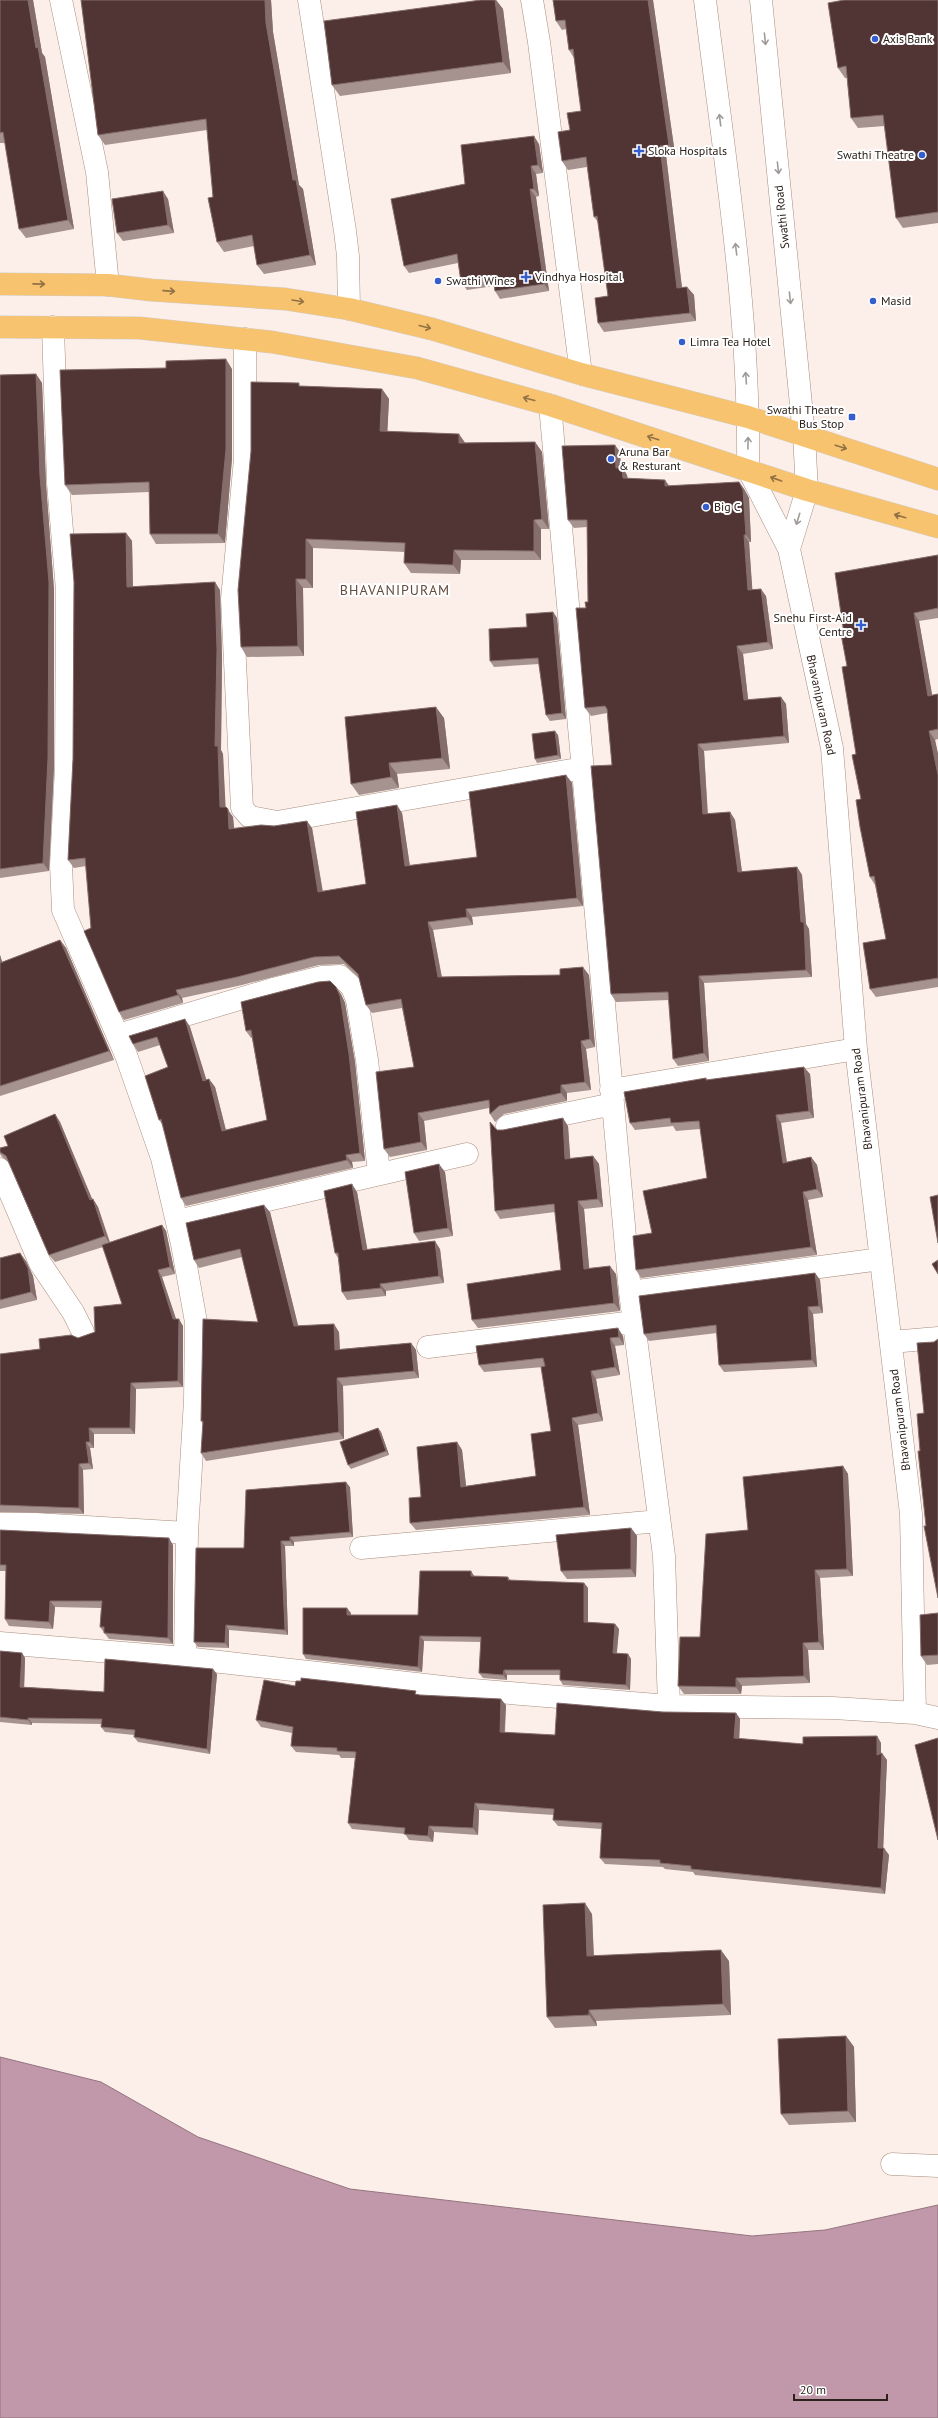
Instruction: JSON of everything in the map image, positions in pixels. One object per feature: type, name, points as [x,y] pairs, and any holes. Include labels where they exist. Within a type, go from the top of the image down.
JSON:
[{"type":"highway","points":[[0,284],[108,285],[151,290],[285,299],[349,309],[432,329],[581,374],[748,417],[938,479]]},
{"type":"highway","points":[[0,327],[139,328],[246,339],[417,368],[550,405],[748,469],[807,490],[938,527]]},
{"type":"street","points":[[62,0],[97,172],[108,285]]},
{"type":"street","points":[[309,0],[345,231],[349,309]]},
{"type":"street","points":[[532,0],[539,42],[581,374]]},
{"type":"street","points":[[705,0],[739,273],[748,417],[748,469],[789,549]]},
{"type":"street","name":"Swathi Road","points":[[761,0],[804,435],[807,490]]},
{"type":"street","points":[[53,327],[58,483],[67,590],[66,767],[61,865],[63,910],[118,1035],[162,1158],[177,1221],[196,1322],[195,1400],[187,1533],[185,1658]]},
{"type":"street","points":[[246,339],[245,459],[232,599],[242,808],[250,817],[277,822],[583,768]]},
{"type":"street","points":[[550,405],[630,1292],[664,1556],[669,1706]]},
{"type":"street","name":"Bhavanipuram Road","points":[[807,490],[789,549],[832,748],[856,1049],[911,1514],[916,1713]]},
{"type":"street","points":[[118,1035],[322,976],[340,976],[352,987],[357,1000],[367,1060],[379,1174]]},
{"type":"street","points":[[508,1126],[612,1097],[856,1049]]},
{"type":"street","points":[[177,1221],[467,1154]]},
{"type":"street","points":[[0,1169],[40,1263],[73,1312],[83,1332]]},
{"type":"street","points":[[630,1292],[881,1259]]},
{"type":"street","points":[[428,1347],[634,1322]]},
{"type":"street","points":[[891,1342],[938,1338]]},
{"type":"street","points":[[361,1548],[659,1521]]},
{"type":"street","points":[[0,1524],[36,1524],[187,1533]]},
{"type":"street","points":[[0,1643],[185,1658],[461,1689],[669,1706],[833,1708],[916,1713],[938,1718]]},
{"type":"street","points":[[892,2164],[938,2166]]},
{"type":"shaded area","points":[[0,2057],[101,2082],[198,2137],[350,2189],[752,2236],[825,2230],[938,2205],[938,2418],[0,2418]]},
{"type":"building","points":[[0,0],[28,0],[36,48],[38,47],[68,220],[19,229],[3,132],[0,133]]},
{"type":"building","points":[[81,0],[265,0],[266,23],[293,180],[296,180],[310,255],[257,265],[252,235],[217,242],[208,198],[213,197],[206,119],[98,135]]},
{"type":"building","points":[[481,0],[495,0],[503,62],[332,85],[324,21]]},
{"type":"building","points":[[553,0],[648,0],[669,145],[660,146],[677,288],[687,287],[690,313],[598,323],[595,298],[608,296],[597,216],[594,217],[586,157],[562,161],[558,132],[570,130],[567,113],[581,111],[573,49],[569,50],[565,20],[556,21]]},
{"type":"building","points":[[844,0],[938,0],[938,212],[896,218],[883,115],[851,118],[846,66],[838,68],[828,3]]},
{"type":"building","points":[[534,136],[538,165],[531,166],[534,189],[530,189],[544,284],[495,291],[493,277],[461,282],[457,254],[404,266],[391,199],[465,184],[461,145]]},
{"type":"building","points":[[163,191],[168,225],[117,233],[112,199]]},
{"type":"building","points":[[226,359],[226,449],[218,534],[150,534],[149,482],[65,485],[60,370],[166,368],[166,361]]},
{"type":"building","points":[[36,374],[40,476],[49,582],[48,758],[43,863],[0,869],[0,375]]},
{"type":"building","points":[[251,382],[299,383],[299,386],[382,389],[380,431],[459,434],[459,443],[535,442],[542,519],[534,520],[534,551],[454,550],[453,565],[404,563],[405,543],[306,539],[306,579],[296,579],[298,646],[241,647],[238,590],[251,451]]},
{"type":"building","points":[[615,445],[616,468],[622,467],[623,478],[665,480],[665,486],[739,482],[743,490],[746,535],[744,535],[748,590],[761,589],[768,642],[737,646],[744,700],[781,697],[784,736],[698,744],[703,814],[730,812],[738,872],[797,867],[801,922],[804,922],[806,970],[699,976],[704,1053],[673,1059],[668,992],[611,994],[591,766],[612,765],[607,709],[605,706],[585,708],[576,608],[586,608],[585,602],[588,602],[587,520],[568,520],[562,446]]},
{"type":"building","points":[[126,533],[127,587],[215,582],[217,650],[215,746],[218,746],[220,807],[226,807],[228,809],[229,829],[261,825],[274,826],[307,821],[318,892],[366,884],[356,812],[397,805],[405,866],[477,857],[469,792],[566,775],[577,898],[466,909],[467,917],[428,922],[438,977],[560,975],[560,969],[583,967],[590,1039],[581,1041],[585,1082],[561,1085],[561,1093],[499,1106],[490,1114],[489,1100],[418,1113],[421,1142],[384,1149],[376,1072],[414,1067],[401,999],[366,1005],[358,974],[339,956],[314,957],[237,977],[176,990],[178,995],[119,1012],[84,931],[91,928],[85,858],[68,860],[73,759],[74,582],[70,534]]},
{"type":"building","points":[[938,555],[938,608],[914,613],[928,696],[938,694],[938,729],[929,731],[938,775],[938,978],[870,989],[863,943],[886,939],[874,876],[870,877],[856,800],[861,799],[852,755],[856,754],[842,667],[847,666],[841,634],[844,634],[835,573]]},
{"type":"building","points":[[553,612],[562,713],[546,715],[538,658],[490,661],[489,629],[527,627],[526,614]]},
{"type":"building","points":[[436,707],[442,758],[389,763],[391,777],[351,784],[345,717]]},
{"type":"building","points":[[555,731],[558,755],[535,759],[532,734]]},
{"type":"building","points":[[60,940],[109,1051],[0,1086],[0,963]]},
{"type":"building","points":[[330,981],[336,987],[340,996],[349,1054],[360,1153],[346,1155],[347,1160],[181,1198],[161,1119],[159,1120],[145,1076],[168,1067],[157,1037],[133,1044],[129,1036],[185,1019],[203,1081],[209,1079],[222,1131],[267,1120],[251,1030],[246,1031],[241,1002],[318,982]]},
{"type":"building","points":[[804,1067],[809,1111],[776,1115],[783,1163],[811,1157],[817,1189],[803,1192],[811,1247],[636,1270],[633,1236],[652,1233],[643,1191],[707,1178],[699,1121],[671,1123],[670,1118],[630,1123],[624,1092],[706,1078],[706,1080]]},
{"type":"building","points":[[55,1114],[90,1200],[93,1199],[105,1236],[49,1255],[6,1156],[0,1152],[0,1148],[8,1146],[4,1136]]},
{"type":"building","points":[[563,1118],[565,1159],[593,1156],[598,1199],[578,1201],[584,1269],[610,1266],[614,1303],[472,1320],[467,1284],[561,1270],[554,1204],[495,1211],[490,1122],[497,1130],[503,1130]]},
{"type":"building","points":[[439,1164],[448,1228],[414,1233],[405,1172]]},
{"type":"building","points":[[352,1184],[363,1250],[435,1241],[439,1276],[380,1284],[381,1288],[342,1292],[338,1253],[335,1253],[324,1191]]},
{"type":"building","points":[[938,1195],[938,1243],[930,1197]]},
{"type":"building","points":[[264,1205],[294,1326],[334,1324],[335,1350],[411,1343],[414,1371],[337,1378],[339,1432],[201,1453],[203,1421],[201,1421],[203,1319],[258,1322],[240,1249],[194,1260],[186,1223]]},
{"type":"building","points":[[162,1225],[170,1267],[158,1270],[173,1319],[179,1319],[178,1381],[131,1383],[130,1428],[89,1428],[90,1442],[86,1442],[89,1463],[79,1464],[79,1508],[0,1505],[0,1354],[40,1349],[39,1339],[71,1335],[78,1338],[95,1332],[94,1307],[122,1304],[102,1245]]},
{"type":"building","points":[[20,1253],[28,1268],[31,1292],[0,1300],[0,1258]]},
{"type":"building","points":[[938,1260],[938,1274],[932,1264]]},
{"type":"building","points":[[815,1273],[819,1306],[808,1307],[812,1360],[719,1365],[716,1325],[644,1334],[639,1296]]},
{"type":"building","points":[[618,1328],[619,1337],[610,1338],[615,1367],[591,1371],[598,1413],[572,1418],[584,1507],[410,1523],[409,1498],[421,1497],[417,1447],[457,1442],[461,1487],[536,1476],[531,1434],[551,1431],[541,1367],[545,1366],[543,1358],[479,1365],[476,1346]]},
{"type":"building","points":[[938,1339],[938,1598],[924,1526],[926,1526],[918,1451],[920,1451],[917,1414],[924,1413],[917,1343],[934,1342]]},
{"type":"building","points":[[378,1428],[386,1451],[348,1465],[340,1442]]},
{"type":"building","points":[[843,1466],[847,1569],[815,1570],[819,1642],[803,1643],[804,1676],[736,1678],[736,1687],[678,1686],[680,1637],[700,1637],[706,1534],[748,1530],[743,1477]]},
{"type":"building","points":[[346,1482],[350,1532],[290,1537],[290,1541],[281,1541],[285,1630],[226,1625],[225,1643],[194,1642],[196,1548],[244,1548],[246,1490]]},
{"type":"building","points":[[631,1528],[631,1569],[561,1571],[556,1535]]},
{"type":"building","points":[[0,1530],[169,1538],[168,1638],[104,1633],[104,1627],[100,1627],[102,1601],[50,1601],[49,1622],[5,1619],[6,1565],[0,1565]]},
{"type":"building","points":[[420,1571],[471,1571],[471,1576],[508,1577],[508,1580],[584,1583],[584,1622],[615,1624],[613,1653],[628,1654],[626,1685],[560,1680],[560,1670],[504,1670],[503,1675],[479,1673],[481,1637],[420,1636],[418,1667],[303,1654],[303,1608],[347,1608],[347,1615],[418,1615]]},
{"type":"building","points":[[938,1613],[938,1655],[921,1656],[920,1615]]},
{"type":"building","points":[[0,1651],[22,1653],[20,1687],[104,1692],[105,1659],[213,1669],[207,1749],[134,1737],[135,1730],[101,1727],[102,1719],[28,1718],[28,1720],[0,1717]]},
{"type":"building","points":[[301,1678],[416,1691],[415,1694],[420,1695],[501,1699],[500,1732],[555,1735],[557,1703],[663,1712],[736,1713],[734,1738],[803,1744],[803,1737],[877,1736],[877,1755],[882,1753],[878,1848],[884,1848],[881,1888],[691,1869],[691,1866],[660,1863],[660,1860],[600,1858],[602,1823],[553,1820],[554,1809],[475,1803],[473,1828],[429,1826],[428,1836],[404,1834],[405,1828],[348,1823],[356,1752],[337,1751],[337,1748],[291,1746],[293,1727],[256,1720],[264,1680],[295,1686],[296,1681],[301,1681]]},
{"type":"building","points":[[938,1738],[938,1840],[915,1745]]},
{"type":"building","points":[[585,1903],[587,1956],[721,1950],[723,2004],[589,2010],[589,2015],[547,2017],[543,1905]]},
{"type":"building","points":[[846,2036],[848,2111],[781,2114],[778,2039]]},
{"type":"place","name":"Axis Bank","points":[[875,39]]},
{"type":"place","name":"Sloka Hospitals","points":[[639,151]]},
{"type":"place","name":"Swathi Theatre","points":[[922,155]]},
{"type":"place","name":"Vindhya Hospital","points":[[526,277]]},
{"type":"place","name":"Swathi Wines","points":[[438,281]]},
{"type":"place","name":"Masid","points":[[873,301]]},
{"type":"place","name":"Limra Tea Hotel","points":[[682,342]]},
{"type":"place","name":"Swathi Theatre Bus Stop","points":[[852,417]]},
{"type":"place","name":"Aruna Bar & Resturant","points":[[611,459]]},
{"type":"place","name":"Big C","points":[[706,507]]},
{"type":"place","name":"Snehu First-Aid Centre","points":[[861,625]]},
{"type":"district","name":"BHAVANIPURAM","points":[[395,590]]}]
